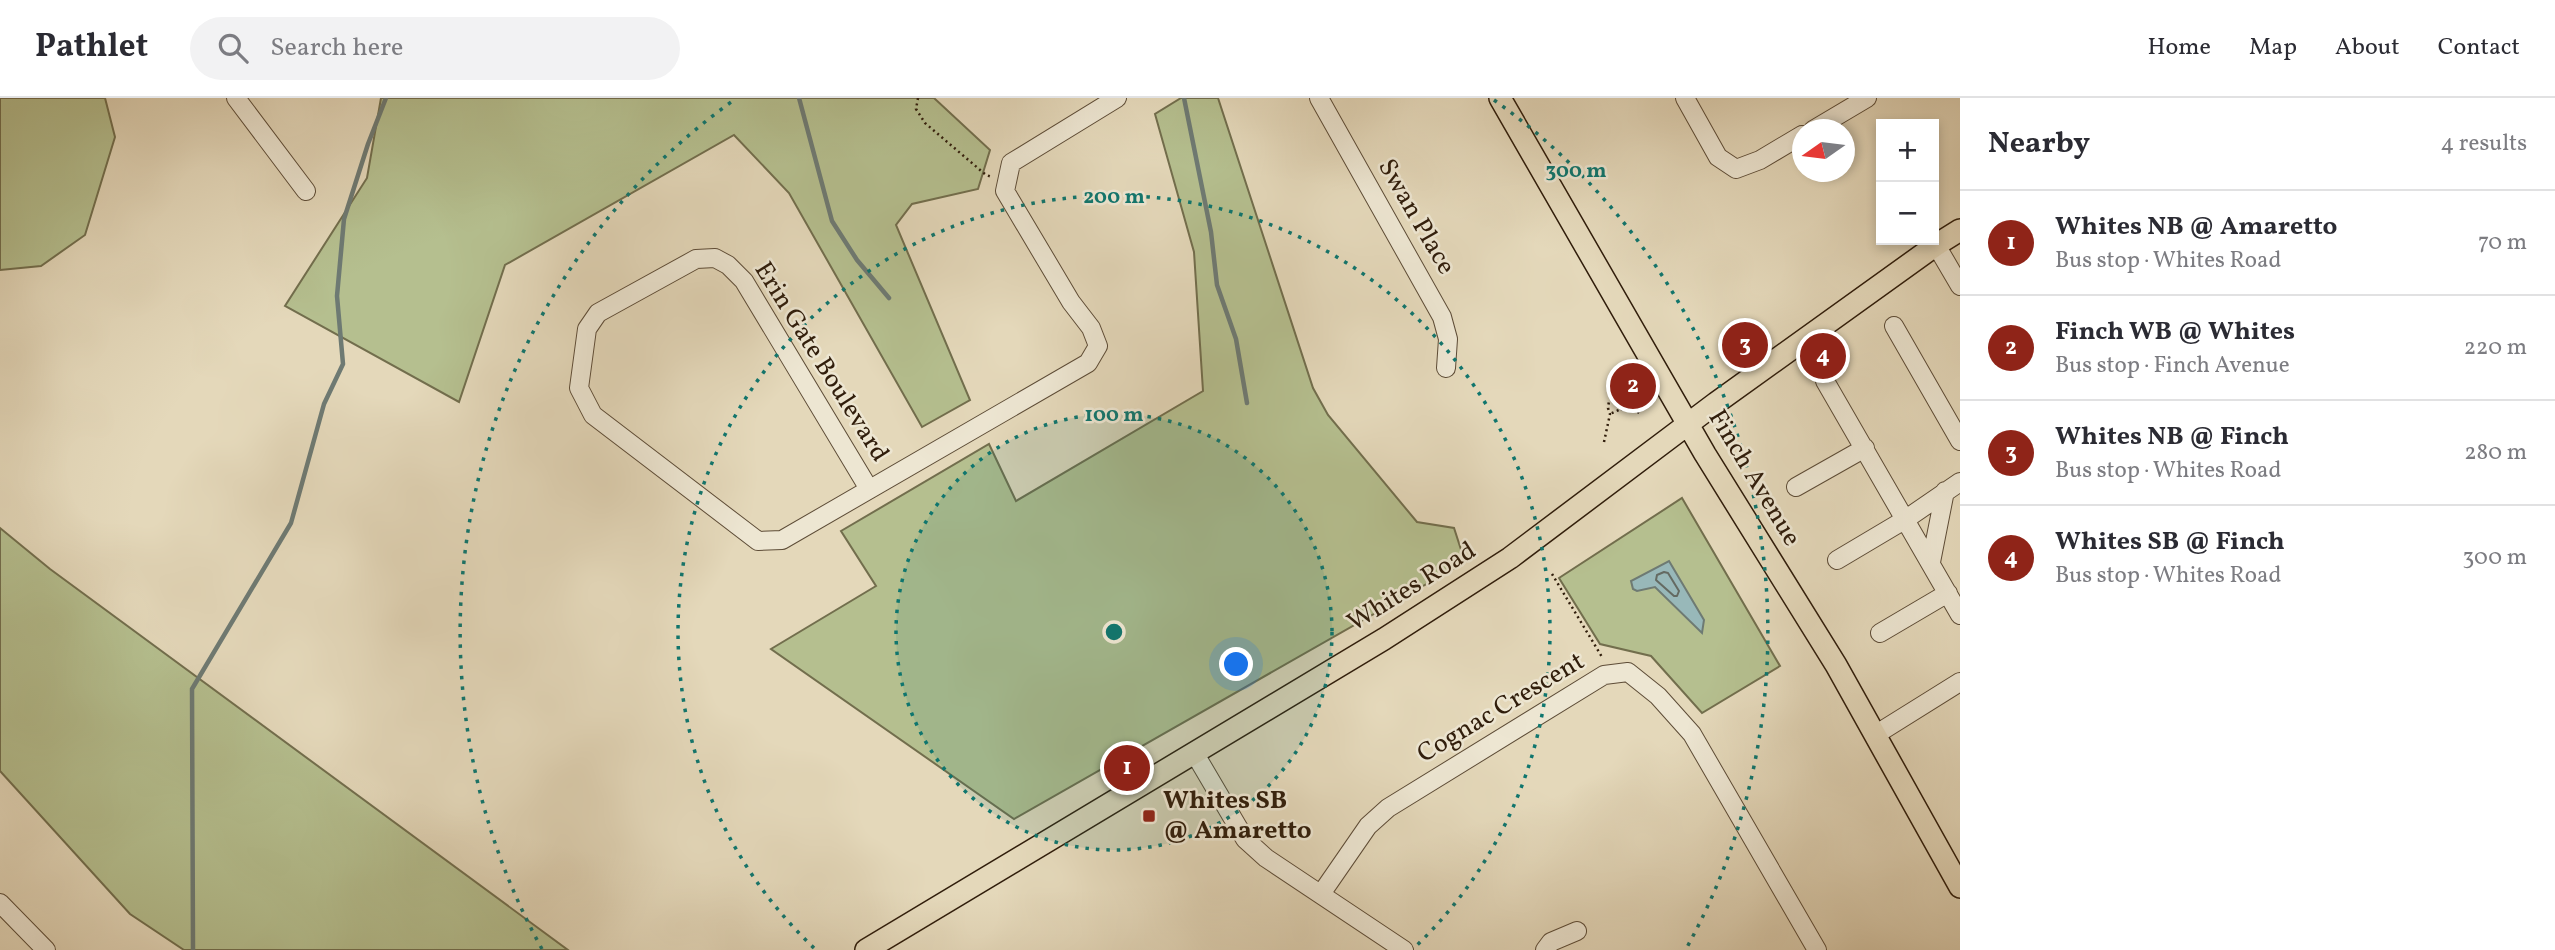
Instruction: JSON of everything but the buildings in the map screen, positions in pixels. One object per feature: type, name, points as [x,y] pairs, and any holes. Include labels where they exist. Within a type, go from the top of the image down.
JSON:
[{"type":"main road","name":"Finch Avenue","points":[[1500,98],[1688,425],[1836,665],[1960,887]]},
{"type":"main road","name":"Whites Road","points":[[1939,242],[1960,230]]},
{"type":"main road","name":"Whites Road","points":[[866,950],[1384,639],[1510,558],[1935,245]]},
{"type":"street","points":[[236,98],[306,191]]},
{"type":"street","points":[[1005,181],[1011,163],[1117,98]]},
{"type":"street","name":"Swan Place","points":[[1319,98],[1443,317],[1448,339],[1446,368]]},
{"type":"street","points":[[1685,98],[1718,157],[1736,169],[1760,160],[1792,141]]},
{"type":"street","points":[[1832,119],[1867,98]]},
{"type":"street","name":"Erin Gate Boulevard","points":[[869,489],[744,281],[728,265],[715,258],[696,259],[598,313],[587,329],[579,388],[593,415],[758,541],[782,540],[1088,363],[1097,346],[1091,328],[1071,302],[1005,191],[1005,181]]},
{"type":"street","points":[[1937,245],[1960,286]]},
{"type":"street","points":[[1894,326],[1960,441]]},
{"type":"street","points":[[1825,381],[1960,615]]},
{"type":"street","points":[[1796,487],[1865,448]]},
{"type":"street","points":[[1837,560],[1906,519],[1952,487]]},
{"type":"street","points":[[1931,562],[1952,487]]},
{"type":"street","points":[[1880,633],[1948,593]]},
{"type":"street","name":"Cognac Crescent","points":[[1321,894],[1368,826],[1388,808],[1604,675],[1629,672],[1658,696],[1692,734],[1817,950]]},
{"type":"street","points":[[1875,735],[1960,682]]},
{"type":"street","points":[[1195,754],[1245,839],[1266,858],[1404,950]]},
{"type":"street","points":[[0,903],[46,950]]},
{"type":"street","points":[[1545,950],[1551,942],[1577,931]]},
{"type":"path","points":[[918,98],[916,108],[925,123],[986,175],[1005,181]]},
{"type":"path","points":[[1604,442],[1610,414],[1609,401],[1614,397],[1618,371]]},
{"type":"path","points":[[1614,397],[1620,402],[1621,409]]},
{"type":"path","points":[[1610,414],[1621,409],[1642,413]]},
{"type":"path","points":[[1552,574],[1602,657]]},
{"type":"green space","points":[[0,98],[105,98],[115,137],[85,235],[41,266],[0,270]]},
{"type":"green space","points":[[381,98],[934,98],[990,150],[978,189],[912,204],[896,225],[970,400],[922,427],[789,193],[734,135],[505,265],[459,402],[285,306],[367,178]]},
{"type":"green space","points":[[1181,98],[1218,98],[1313,388],[1328,415],[1417,522],[1454,528],[1465,562],[1014,819],[771,649],[876,586],[841,531],[989,444],[1016,501],[1203,391],[1194,252],[1155,114]]},
{"type":"green space","points":[[1682,498],[1780,666],[1702,713],[1651,656],[1600,644],[1559,578]]},
{"type":"green space","points":[[0,528],[50,569],[568,950],[184,950],[130,914],[0,771]]},
{"type":"water","points":[[1669,561],[1704,620],[1702,633],[1655,587],[1637,591],[1633,589],[1631,581]]},
{"type":"waterway","points":[[193,950],[192,689],[291,523],[324,404],[343,364],[337,296],[344,219],[386,98]]},
{"type":"waterway","points":[[799,98],[832,221],[857,260],[889,298]]},
{"type":"waterway","points":[[1184,98],[1211,232],[1217,285],[1236,339],[1247,403]]},
{"type":"place","name":"Whites NB @ Finch","points":[[1745,345]]},
{"type":"place","name":"Whites SB @ Finch","points":[[1823,356]]},
{"type":"place","name":"Finch WB @ Whites","points":[[1633,386]]},
{"type":"place","name":"Whites NB @ Amaretto","points":[[1127,768]]},
{"type":"place","name":"Whites SB @ Amaretto","points":[[1149,816]]}]
